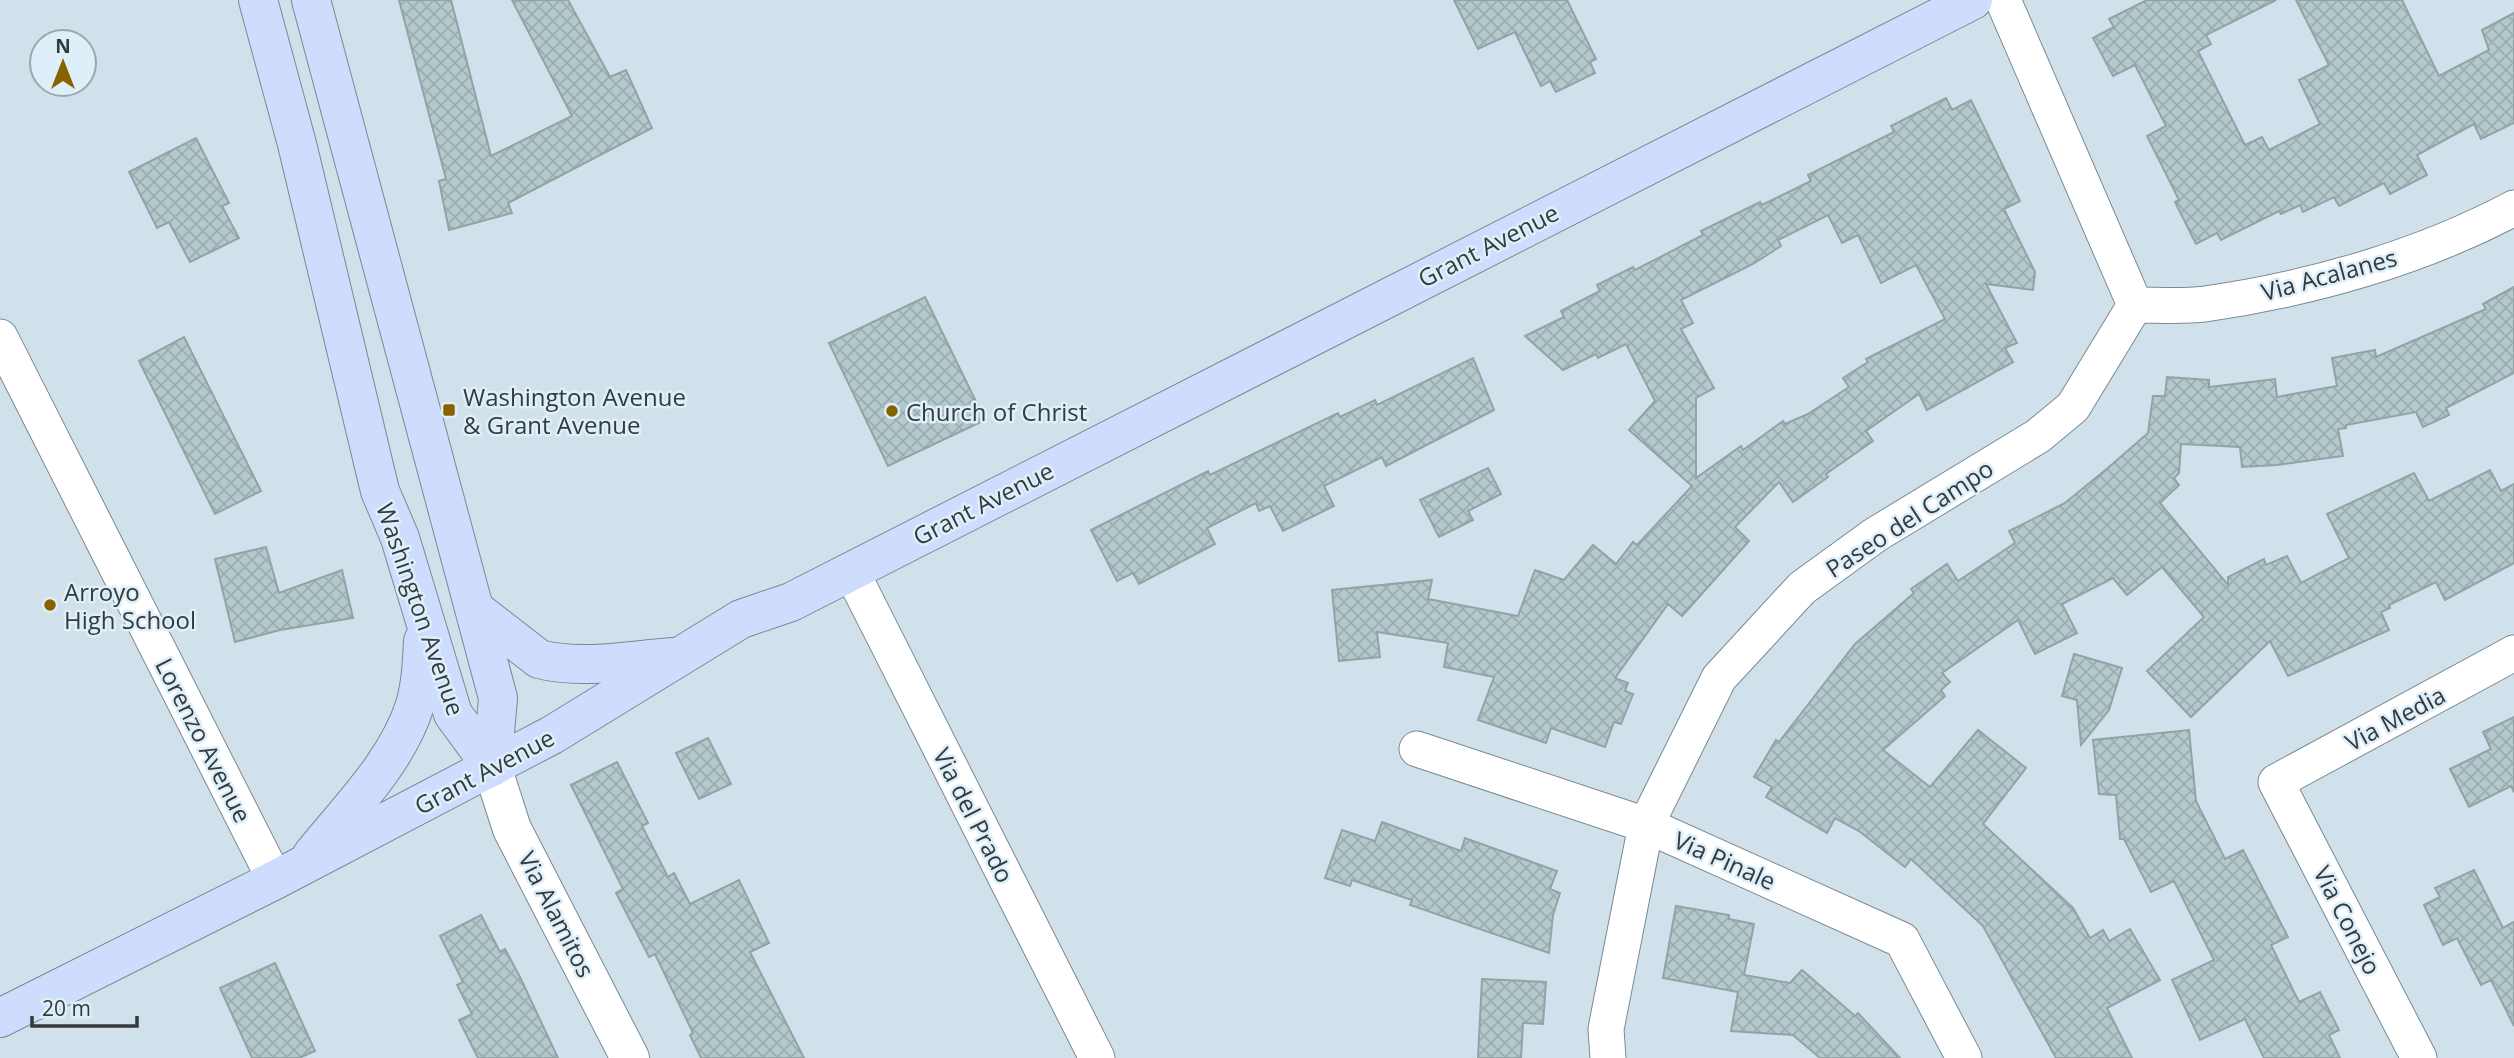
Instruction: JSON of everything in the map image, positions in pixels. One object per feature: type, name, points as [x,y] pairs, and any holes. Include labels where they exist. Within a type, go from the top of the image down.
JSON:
[{"type":"main road","name":"Washington Avenue","points":[[258,0],[298,144],[380,491],[400,538],[455,719],[492,767]]},
{"type":"main road","name":"Washington Avenue","points":[[311,0],[477,611],[498,698],[492,767]]},
{"type":"main road","name":"Grant Avenue","points":[[0,1018],[290,873],[552,735],[741,619],[791,603],[1973,0]]},
{"type":"main road","points":[[477,611],[539,659],[571,665],[678,656]]},
{"type":"main road","points":[[290,873],[384,764],[407,725],[420,685],[424,621]]},
{"type":"street","points":[[2003,0],[2135,305]]},
{"type":"street","name":"Via Acalanes","points":[[2135,305],[2203,304],[2329,278],[2462,236],[2514,208]]},
{"type":"street","name":"Paseo del Campo","points":[[1608,1058],[1606,1029],[1646,824],[1719,678],[1802,589],[1875,535],[2038,436],[2073,407],[2135,305]]},
{"type":"street","name":"Lorenzo Avenue","points":[[0,337],[290,873]]},
{"type":"street","name":"Via del Prado","points":[[851,571],[1097,1058]]},
{"type":"street","name":"Via Media","points":[[2276,782],[2514,653]]},
{"type":"street","name":"Via Pinale","points":[[1417,749],[1646,824],[1902,940],[1964,1058]]},
{"type":"street","name":"Via Alamitos","points":[[492,767],[512,829],[630,1058]]},
{"type":"street","name":"Via Conejo","points":[[2276,782],[2419,1058]]},
{"type":"building","points":[[399,0],[451,0],[491,156],[572,116],[512,0],[568,0],[610,77],[626,70],[652,128],[508,203],[512,213],[449,230],[439,181],[446,179]]},
{"type":"building","points":[[1454,0],[1567,0],[1596,59],[1590,62],[1595,73],[1556,92],[1550,81],[1541,86],[1515,32],[1478,49]]},
{"type":"building","points":[[2147,0],[2276,0],[2206,35],[2211,44],[2198,51],[2245,145],[2262,137],[2269,150],[2320,124],[2299,80],[2329,65],[2296,0],[2402,0],[2439,76],[2489,50],[2482,30],[2514,13],[2514,123],[2481,139],[2474,124],[2417,155],[2427,175],[2390,194],[2384,183],[2339,206],[2334,197],[2303,212],[2300,205],[2281,214],[2279,211],[2221,240],[2217,233],[2196,244],[2175,202],[2179,200],[2147,136],[2166,126],[2135,65],[2113,76],[2093,38],[2114,27],[2109,19]]},
{"type":"building","points":[[1946,98],[1952,110],[1971,100],[2020,201],[2004,209],[2035,272],[2033,290],[1986,284],[2017,343],[2005,348],[2013,362],[1927,410],[1919,394],[1866,431],[1873,441],[1826,474],[1828,477],[1793,502],[1779,482],[1735,527],[1749,541],[1682,616],[1668,604],[1615,678],[1628,683],[1625,691],[1633,694],[1621,724],[1614,722],[1605,747],[1551,728],[1546,743],[1478,720],[1494,677],[1444,667],[1448,643],[1377,632],[1380,657],[1339,661],[1332,590],[1432,580],[1428,599],[1518,616],[1535,570],[1564,580],[1593,545],[1616,564],[1633,542],[1637,545],[1692,486],[1629,430],[1655,401],[1626,344],[1598,358],[1596,354],[1563,370],[1525,336],[1564,317],[1561,311],[1600,291],[1597,285],[1633,267],[1635,270],[1703,235],[1701,231],[1760,202],[1762,205],[1811,181],[1808,175],[1894,132],[1891,126]],"holes":[[[1828,215],[1842,243],[1858,235],[1881,283],[1916,265],[1945,319],[1866,359],[1868,362],[1843,378],[1849,387],[1808,414],[1785,424],[1783,421],[1743,450],[1741,446],[1696,478],[1696,398],[1714,388],[1681,329],[1693,323],[1681,300],[1753,264],[1781,246],[1778,240]]]},
{"type":"building","points":[[196,138],[229,203],[222,206],[239,238],[190,262],[169,222],[157,228],[129,172]]},
{"type":"building","points":[[2514,287],[2514,373],[2446,408],[2449,415],[2423,427],[2416,412],[2346,425],[2346,428],[2338,429],[2343,456],[2277,465],[2242,467],[2240,447],[2181,444],[2179,473],[2174,478],[2179,485],[2160,503],[2228,585],[2228,577],[2264,559],[2266,565],[2287,556],[2301,583],[2349,558],[2327,514],[2414,473],[2429,501],[2490,470],[2501,491],[2514,484],[2514,563],[2445,600],[2436,582],[2389,605],[2390,608],[2381,612],[2389,630],[2288,676],[2270,641],[2191,717],[2147,671],[2204,617],[2162,567],[2127,595],[2113,578],[2062,604],[2077,633],[2035,654],[2018,620],[1942,673],[1950,682],[1941,690],[1945,696],[1883,750],[1930,787],[1978,730],[2026,768],[1983,824],[2073,908],[2090,938],[2103,930],[2109,941],[2130,929],[2160,980],[2107,1008],[2132,1058],[2056,1058],[1983,926],[1911,859],[1905,867],[1859,831],[1835,818],[1827,833],[1766,797],[1772,787],[1754,777],[1776,740],[1779,742],[1855,644],[1914,593],[1911,589],[1947,564],[1958,581],[2015,543],[2009,531],[2065,503],[2109,467],[2148,433],[2153,396],[2165,396],[2167,377],[2209,380],[2209,387],[2275,379],[2277,397],[2337,386],[2332,358],[2375,350],[2376,357],[2486,309],[2483,304]]},
{"type":"building","points":[[925,297],[985,420],[888,466],[829,343]]},
{"type":"building","points":[[184,337],[261,491],[215,514],[139,361]]},
{"type":"building","points":[[1473,358],[1494,410],[1386,466],[1382,457],[1324,486],[1334,506],[1283,531],[1270,506],[1259,511],[1256,503],[1207,528],[1215,544],[1139,584],[1133,573],[1117,581],[1091,530],[1208,471],[1210,475],[1338,413],[1340,417],[1375,400],[1377,405]]},
{"type":"building","points":[[1488,468],[1501,494],[1468,511],[1473,520],[1439,537],[1420,500]]},
{"type":"building","points":[[266,547],[279,593],[342,570],[353,618],[280,630],[235,642],[215,559]]},
{"type":"building","points":[[2074,654],[2122,668],[2109,710],[2081,745],[2077,700],[2062,696]]},
{"type":"building","points":[[2514,717],[2514,792],[2511,786],[2469,807],[2450,769],[2491,749],[2483,732]]},
{"type":"building","points":[[2189,730],[2196,801],[2225,859],[2243,850],[2288,937],[2271,945],[2299,1002],[2320,992],[2339,1030],[2329,1035],[2340,1058],[2264,1058],[2245,1019],[2200,1040],[2172,980],[2214,960],[2174,881],[2151,892],[2124,839],[2120,839],[2116,795],[2099,794],[2093,740]]},
{"type":"building","points":[[708,738],[731,784],[699,799],[676,753]]},
{"type":"building","points":[[617,762],[648,823],[642,826],[668,877],[674,873],[690,904],[739,880],[769,943],[750,952],[804,1058],[701,1058],[690,1035],[693,1033],[655,954],[649,957],[616,893],[623,889],[571,785]]},
{"type":"building","points":[[1382,822],[1461,851],[1465,838],[1557,871],[1550,889],[1560,893],[1553,915],[1549,953],[1410,905],[1412,900],[1352,880],[1350,886],[1325,878],[1342,830],[1375,841]]},
{"type":"building","points":[[2474,870],[2503,928],[2514,922],[2514,1026],[2491,980],[2481,985],[2457,938],[2443,945],[2424,905],[2440,897],[2435,888]]},
{"type":"building","points":[[1676,906],[1729,915],[1729,919],[1754,924],[1744,975],[1790,983],[1802,970],[1855,1016],[1858,1013],[1900,1058],[1820,1058],[1793,1035],[1731,1031],[1738,992],[1663,978]]},
{"type":"building","points":[[481,915],[500,952],[505,949],[558,1058],[478,1058],[459,1020],[472,1014],[457,985],[463,982],[440,936]]},
{"type":"building","points":[[275,963],[315,1051],[299,1058],[252,1058],[220,988]]},
{"type":"building","points":[[1482,979],[1546,982],[1543,1024],[1523,1023],[1521,1058],[1478,1058]]},
{"type":"place","name":"Washington Avenue & Grant Avenue","points":[[449,410]]},
{"type":"place","name":"Church of Christ","points":[[892,411]]},
{"type":"place","name":"Arroyo High School","points":[[50,605]]}]
